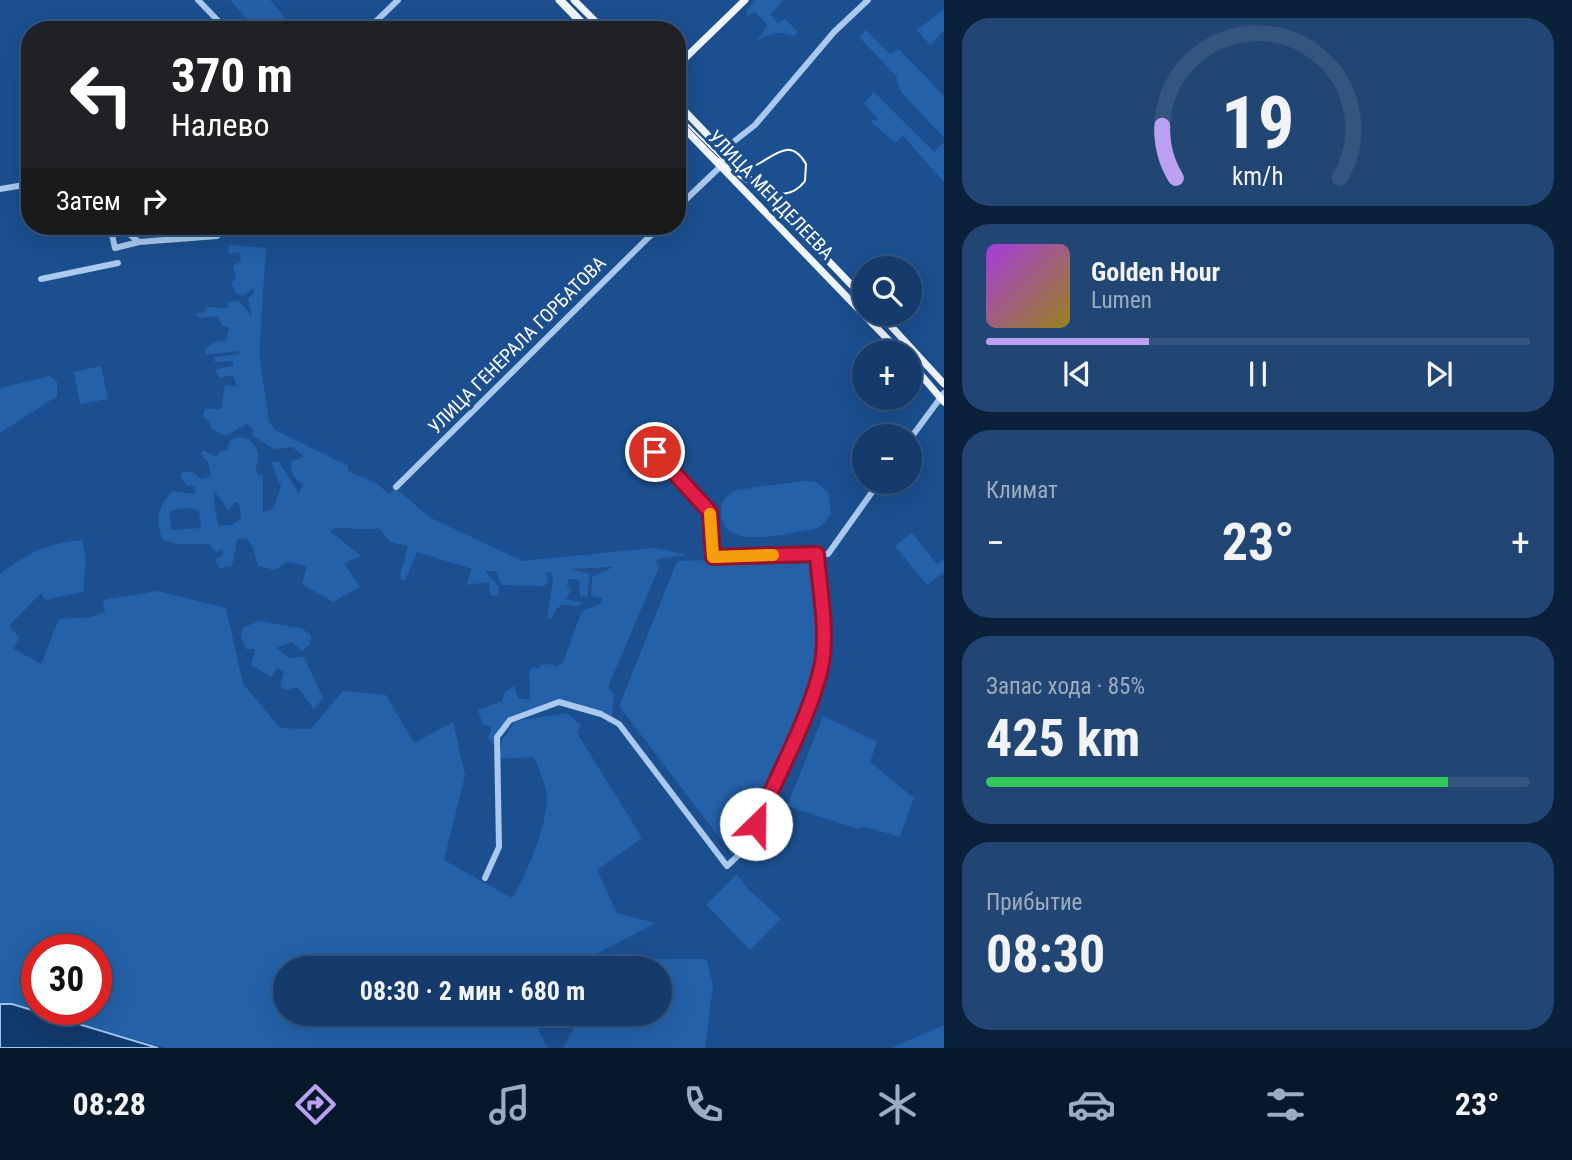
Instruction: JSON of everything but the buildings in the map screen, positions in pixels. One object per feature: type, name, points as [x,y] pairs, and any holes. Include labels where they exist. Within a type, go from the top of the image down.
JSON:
[{"type":"main road","points":[[559,0],[579,21]]},
{"type":"main road","points":[[574,0],[595,21]]},
{"type":"main road","points":[[686,57],[745,0]]},
{"type":"main road","name":"УЛИЦА МЕНДЕЛЕЕВА","points":[[686,112],[852,285]]},
{"type":"main road","name":"УЛИЦА МЕНДЕЛЕЕВА","points":[[686,130],[888,340]]},
{"type":"main road","points":[[890,326],[944,384]]},
{"type":"main road","points":[[922,375],[942,397]]},
{"type":"street","points":[[198,0],[218,21]]},
{"type":"street","points":[[376,21],[397,0]]},
{"type":"street","points":[[686,199],[721,166],[723,150],[755,125],[834,32],[868,0]]},
{"type":"street","points":[[0,189],[21,186]]},
{"type":"street","points":[[112,235],[115,248],[139,242],[218,235]]},
{"type":"street","points":[[130,235],[139,242]]},
{"type":"street","name":"УЛИЦА ГЕНЕРАЛА ГОРБАТОВА","points":[[396,487],[651,235]]},
{"type":"street","points":[[41,278],[118,263]]},
{"type":"street","points":[[921,424],[942,397]]},
{"type":"street","points":[[655,452],[710,512],[713,557],[828,554],[871,494]]},
{"type":"street","points":[[485,877],[499,847],[497,737],[510,720],[559,702],[601,714],[619,724],[727,866],[737,857],[751,835],[806,707],[822,662],[817,554]]},
{"type":"shaded area","points":[[230,0],[270,0],[287,20],[286,21],[248,21]]},
{"type":"shaded area","points":[[756,0],[784,0],[770,14],[778,23],[785,19],[798,32],[794,36],[780,33],[770,35],[757,41],[767,25],[755,12],[746,16],[747,10]]},
{"type":"shaded area","points":[[944,9],[944,30],[930,45],[917,30]]},
{"type":"shaded area","points":[[866,30],[890,54],[899,49],[944,96],[944,138],[900,91],[896,76],[859,37]]},
{"type":"shaded area","points":[[874,92],[936,154],[935,150],[944,143],[944,182],[903,136],[895,143],[870,121],[878,119],[864,103]]},
{"type":"shaded area","points":[[229,245],[266,248],[259,354],[269,422],[275,430],[348,466],[348,471],[377,484],[389,494],[395,488],[431,518],[522,561],[654,548],[688,555],[657,559],[659,567],[608,687],[614,695],[612,719],[558,700],[510,716],[493,745],[488,738],[492,727],[483,725],[478,710],[502,701],[504,693],[514,686],[518,698],[530,700],[529,672],[533,667],[538,669],[540,665],[550,664],[556,667],[563,662],[582,611],[602,603],[602,598],[591,596],[592,577],[613,567],[569,569],[590,574],[587,597],[580,596],[579,580],[568,579],[567,588],[572,589],[566,599],[584,603],[579,606],[562,605],[556,609],[552,619],[547,617],[553,581],[551,572],[546,573],[548,580],[544,586],[501,585],[496,571],[485,571],[499,587],[497,596],[490,595],[489,582],[466,585],[472,569],[417,552],[405,581],[399,579],[408,546],[390,542],[379,528],[332,529],[331,532],[361,556],[344,563],[360,587],[333,602],[302,584],[307,566],[287,562],[275,570],[258,566],[252,545],[246,538],[237,539],[232,566],[219,568],[215,560],[223,555],[223,549],[216,552],[209,544],[177,544],[163,540],[159,514],[167,496],[172,491],[195,494],[195,486],[187,486],[180,476],[182,472],[192,472],[202,479],[211,476],[208,461],[200,454],[203,450],[216,457],[221,450],[227,451],[230,440],[237,437],[253,444],[258,456],[255,469],[259,475],[263,474],[263,512],[273,509],[281,487],[271,462],[279,462],[299,494],[303,485],[293,475],[291,461],[305,457],[292,447],[274,449],[253,436],[253,429],[247,424],[225,436],[211,428],[210,422],[203,416],[205,409],[221,409],[225,385],[237,387],[233,375],[219,378],[215,370],[233,365],[233,361],[215,362],[213,357],[240,354],[238,351],[206,355],[205,349],[215,342],[226,341],[229,327],[222,326],[218,316],[200,318],[195,315],[207,310],[207,307],[228,308],[229,302],[239,301],[252,316],[248,299],[255,292],[253,288],[244,295],[236,294],[231,282],[236,278],[233,266],[241,261],[239,252],[229,254]],"holes":[[[215,492],[228,510],[236,502],[239,503],[241,519],[230,525],[218,526],[213,494]],[[189,508],[199,511],[201,528],[171,530],[170,511]]]},
{"type":"shaded area","points":[[101,366],[108,399],[80,404],[74,372]]},
{"type":"shaded area","points":[[50,376],[57,382],[57,396],[0,433],[0,388]]},
{"type":"shaded area","points":[[804,481],[816,482],[828,492],[831,513],[823,525],[815,529],[758,537],[732,532],[724,524],[721,511],[723,501],[736,490]]},
{"type":"shaded area","points":[[912,533],[937,564],[944,559],[944,572],[927,585],[895,546]]},
{"type":"shaded area","points":[[82,540],[86,560],[83,592],[45,600],[41,593],[9,626],[19,637],[14,649],[41,664],[59,619],[99,615],[105,612],[103,600],[158,591],[226,608],[243,684],[280,728],[311,729],[343,691],[386,695],[414,743],[453,722],[465,775],[444,860],[512,898],[536,848],[547,805],[547,794],[534,757],[499,759],[502,741],[515,721],[567,713],[581,725],[577,733],[642,838],[597,870],[617,913],[656,923],[592,956],[273,956],[273,1026],[536,1026],[548,1048],[166,1048],[86,1025],[112,1025],[112,934],[21,934],[21,1007],[0,1004],[0,574],[38,551]]},
{"type":"shaded area","points":[[814,557],[820,616],[820,662],[742,851],[732,854],[619,706],[677,561]]},
{"type":"shaded area","points":[[258,621],[301,628],[311,635],[310,645],[302,651],[292,642],[276,648],[289,658],[304,657],[323,698],[314,709],[297,687],[287,690],[280,687],[284,671],[277,668],[271,677],[251,665],[255,649],[246,649],[241,638],[243,628]]},
{"type":"shaded area","points":[[823,716],[877,742],[870,762],[914,798],[900,837],[866,827],[858,829],[787,806]]},
{"type":"shaded area","points":[[737,874],[746,887],[781,919],[750,950],[706,905]]},
{"type":"shaded area","points":[[672,959],[706,959],[713,985],[705,1048],[564,1048],[575,1026],[672,1026]]},
{"type":"shaded area","points":[[0,1004],[12,1004],[21,1007],[21,1025],[82,1025],[158,1048],[0,1048]]},
{"type":"shaded area","points":[[944,1025],[944,1048],[892,1048]]},
{"type":"tram line","points":[[564,0],[584,21]]},
{"type":"tram line","points":[[686,123],[729,166],[749,168],[780,152],[793,151],[800,155],[806,164],[805,181],[791,192],[774,193],[756,187],[719,160],[686,127]]},
{"type":"slow traffic","points":[[710,514],[713,557],[773,555]]},
{"type":"route","points":[[655,452],[710,512],[713,557],[817,554],[822,662],[806,707],[756,824]]}]
